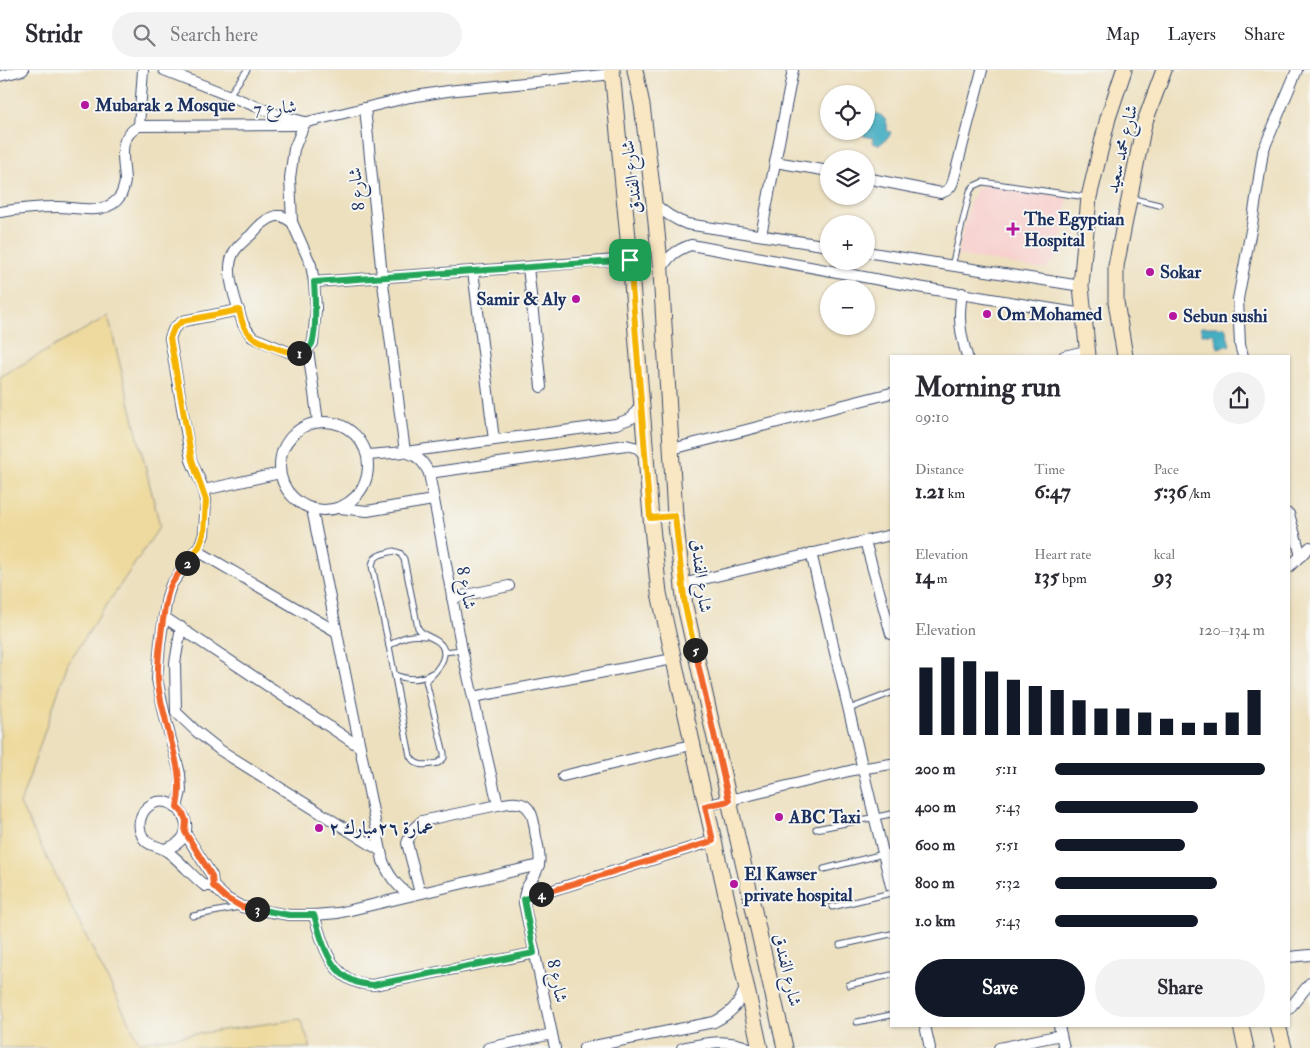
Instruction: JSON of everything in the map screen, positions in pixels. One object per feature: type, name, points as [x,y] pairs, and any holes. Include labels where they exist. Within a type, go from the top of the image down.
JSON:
[{"type":"street","points":[[0,76],[23,70]]},
{"type":"street","points":[[0,212],[22,208],[102,209],[118,200],[123,192],[125,183],[122,149],[124,141],[128,134],[139,126],[143,70]]},
{"type":"street","points":[[164,70],[278,115],[305,122],[294,149],[290,178],[292,222],[311,265],[316,308],[313,343],[308,350],[297,354],[252,337],[242,324],[229,269],[235,251],[270,218],[282,216],[292,222]]},
{"type":"street","name":"شارع الفندق","points":[[635,70],[642,105],[661,272],[675,516],[685,606],[785,1048]]},
{"type":"street","points":[[761,235],[793,70]]},
{"type":"street","points":[[875,180],[941,192],[948,191],[952,187],[982,70]]},
{"type":"street","name":"شارع محمد سعيد","points":[[1087,354],[1080,286],[1089,197],[1108,118],[1124,70]]},
{"type":"street","name":"شارع محمد سعيد","points":[[1125,355],[1116,302],[1116,266],[1144,124],[1164,70]]},
{"type":"street","points":[[1243,355],[1240,345],[1238,299],[1263,151],[1296,70]]},
{"type":"street","name":"شارع 7","points":[[139,126],[286,126],[410,97],[612,72]]},
{"type":"street","name":"شارع الفندق","points":[[612,72],[630,260],[650,518],[659,593],[760,1048]]},
{"type":"street","name":"شارع 8","points":[[365,108],[382,276],[406,452]]},
{"type":"street","points":[[775,162],[820,170]]},
{"type":"street","points":[[654,202],[663,212],[687,224],[820,245]]},
{"type":"street","points":[[661,272],[672,254],[680,248],[691,245],[918,287],[1083,314]]},
{"type":"street","points":[[875,253],[1080,286]]},
{"type":"street","points":[[314,282],[630,260]]},
{"type":"street","points":[[528,267],[541,387]]},
{"type":"street","points":[[473,271],[494,440]]},
{"type":"street","points":[[962,293],[959,320],[960,333],[967,355]]},
{"type":"street","points":[[177,807],[180,774],[165,717],[158,679],[167,597],[171,585],[196,550],[204,534],[206,500],[192,460],[170,338],[174,328],[183,321],[239,310]]},
{"type":"street","points":[[308,350],[318,422]]},
{"type":"street","points":[[672,449],[890,393]]},
{"type":"street","points":[[368,455],[406,452],[624,422],[632,418],[642,404]]},
{"type":"street","points":[[318,422],[338,423],[351,430],[361,441],[368,455],[369,468],[367,480],[361,492],[352,501],[340,508],[326,511],[312,509],[297,501],[286,489],[280,473],[280,458],[285,443],[295,432],[308,424],[318,422]]},
{"type":"street","points":[[406,452],[417,456],[424,462],[429,473],[626,444],[638,448],[646,457]]},
{"type":"street","points":[[204,490],[280,473]]},
{"type":"street","name":"شارع 8","points":[[429,473],[462,650],[498,805]]},
{"type":"street","points":[[340,508],[367,511],[433,500]]},
{"type":"street","points":[[312,509],[381,851],[388,873],[397,886],[409,895]]},
{"type":"street","points":[[650,518],[675,516]]},
{"type":"street","points":[[1290,518],[1301,556]]},
{"type":"street","points":[[682,584],[890,535]]},
{"type":"street","points":[[865,541],[890,630]]},
{"type":"street","points":[[1290,566],[1310,546]]},
{"type":"street","points":[[196,550],[337,632]]},
{"type":"street","points":[[812,553],[875,818],[887,853],[890,878]]},
{"type":"street","points":[[452,598],[509,586]]},
{"type":"street","points":[[164,617],[360,747]]},
{"type":"street","points":[[181,628],[175,663],[176,712],[220,750],[381,851]]},
{"type":"street","points":[[472,697],[673,660]]},
{"type":"street","points":[[563,776],[691,744]]},
{"type":"street","points":[[705,806],[864,768],[890,764]]},
{"type":"street","points":[[168,802],[183,813],[186,821],[185,832],[180,841],[173,846],[164,849],[154,847],[144,840],[141,833],[140,820],[146,809],[155,803],[168,802]]},
{"type":"street","points":[[420,893],[408,843],[413,829],[422,821],[498,805],[518,802],[528,808],[533,816],[539,865],[525,889],[524,899],[713,841]]},
{"type":"street","points":[[185,832],[212,876],[213,886],[226,898],[242,907],[289,915],[338,913],[539,865]]},
{"type":"street","points":[[164,849],[205,886],[213,886]]},
{"type":"street","name":"شارع 8","points":[[524,899],[555,1048]]},
{"type":"street","points":[[314,915],[325,950],[332,962],[345,977],[361,984],[373,985],[534,953]]},
{"type":"street","points":[[1290,957],[1310,955]]},
{"type":"street","points":[[1290,1008],[1310,983]]},
{"type":"street","points":[[584,1048],[714,1022],[725,1017],[734,1008],[746,987]]},
{"type":"street","points":[[925,1027],[930,1048]]},
{"type":"street","points":[[1241,1027],[1246,1048]]},
{"type":"street","points":[[1279,1027],[1284,1048]]},
{"type":"street","points":[[999,1048],[1060,1030],[1064,1048]]},
{"type":"street","points":[[488,1048],[552,1034]]},
{"type":"street","points":[[682,1048],[724,1041],[738,1043],[749,1048]]},
{"type":"lane","points":[[229,95],[247,70]]},
{"type":"lane","points":[[952,266],[966,203],[974,186],[983,182],[1089,197]]},
{"type":"lane","points":[[1129,198],[1159,205]]},
{"type":"lane","points":[[395,675],[406,679],[428,676],[437,668],[442,664],[444,652],[438,642],[426,636],[418,628],[404,558],[400,553],[394,551],[376,556],[372,566],[410,756],[419,765],[438,763],[442,760],[444,753],[426,681],[437,668]]},
{"type":"lane","points":[[389,646],[406,636],[426,636]]},
{"type":"lane","points":[[444,652],[462,650]]},
{"type":"lane","points":[[849,709],[890,692]]},
{"type":"lane","points":[[816,829],[890,814]]},
{"type":"lane","points":[[824,869],[887,853]]},
{"type":"lane","points":[[832,907],[890,893]]},
{"type":"lane","points":[[193,916],[242,907]]},
{"type":"lane","points":[[840,945],[890,934]]},
{"type":"lane","points":[[848,985],[890,975]]},
{"type":"lane","points":[[856,1022],[890,1015]]},
{"type":"shaded area","name":"The Egyptian Hospital","points":[[985,183],[1068,198],[1059,254],[1046,268],[1035,268],[957,255],[970,203],[975,191]]},
{"type":"sand","points":[[108,316],[160,526],[68,663],[20,804],[139,1042],[300,1019],[311,1048],[0,1048],[0,377]]},
{"type":"water","points":[[875,114],[882,116],[887,124],[887,131],[891,132],[889,137],[879,145],[873,143],[873,140],[875,140]]},
{"type":"water","points":[[1201,327],[1225,327],[1230,345],[1218,348],[1214,334],[1202,334]]},
{"type":"place","name":"Mubarak 2 Mosque","points":[[85,105]]},
{"type":"place","name":"The Egyptian Hospital","points":[[1013,229]]},
{"type":"place","name":"Sokar","points":[[1150,272]]},
{"type":"place","name":"Samir & Aly","points":[[576,299]]},
{"type":"place","name":"Om Mohamed","points":[[987,314]]},
{"type":"place","name":"Sebun sushi","points":[[1173,316]]},
{"type":"place","name":"ABC Taxi","points":[[779,817]]},
{"type":"place","name":"عمارة ٢٦مبارك ٢","points":[[319,828]]},
{"type":"place","name":"El Kawser private hospital","points":[[734,884]]},
{"type":"route","points":[[630,260],[650,518],[675,516],[685,606],[729,801],[705,806],[713,841],[524,899],[534,953],[373,985],[361,984],[350,980],[340,973],[325,950],[314,915],[289,915],[242,907],[226,898],[213,886],[212,876],[185,832],[186,821],[183,813],[177,807],[180,774],[160,693],[158,679],[160,643],[167,597],[171,585],[199,547],[204,534],[206,500],[192,460],[170,338],[174,328],[183,321],[239,310],[242,324],[252,337],[284,351],[297,354],[308,350],[313,343],[316,308],[314,282],[630,260]]}]
